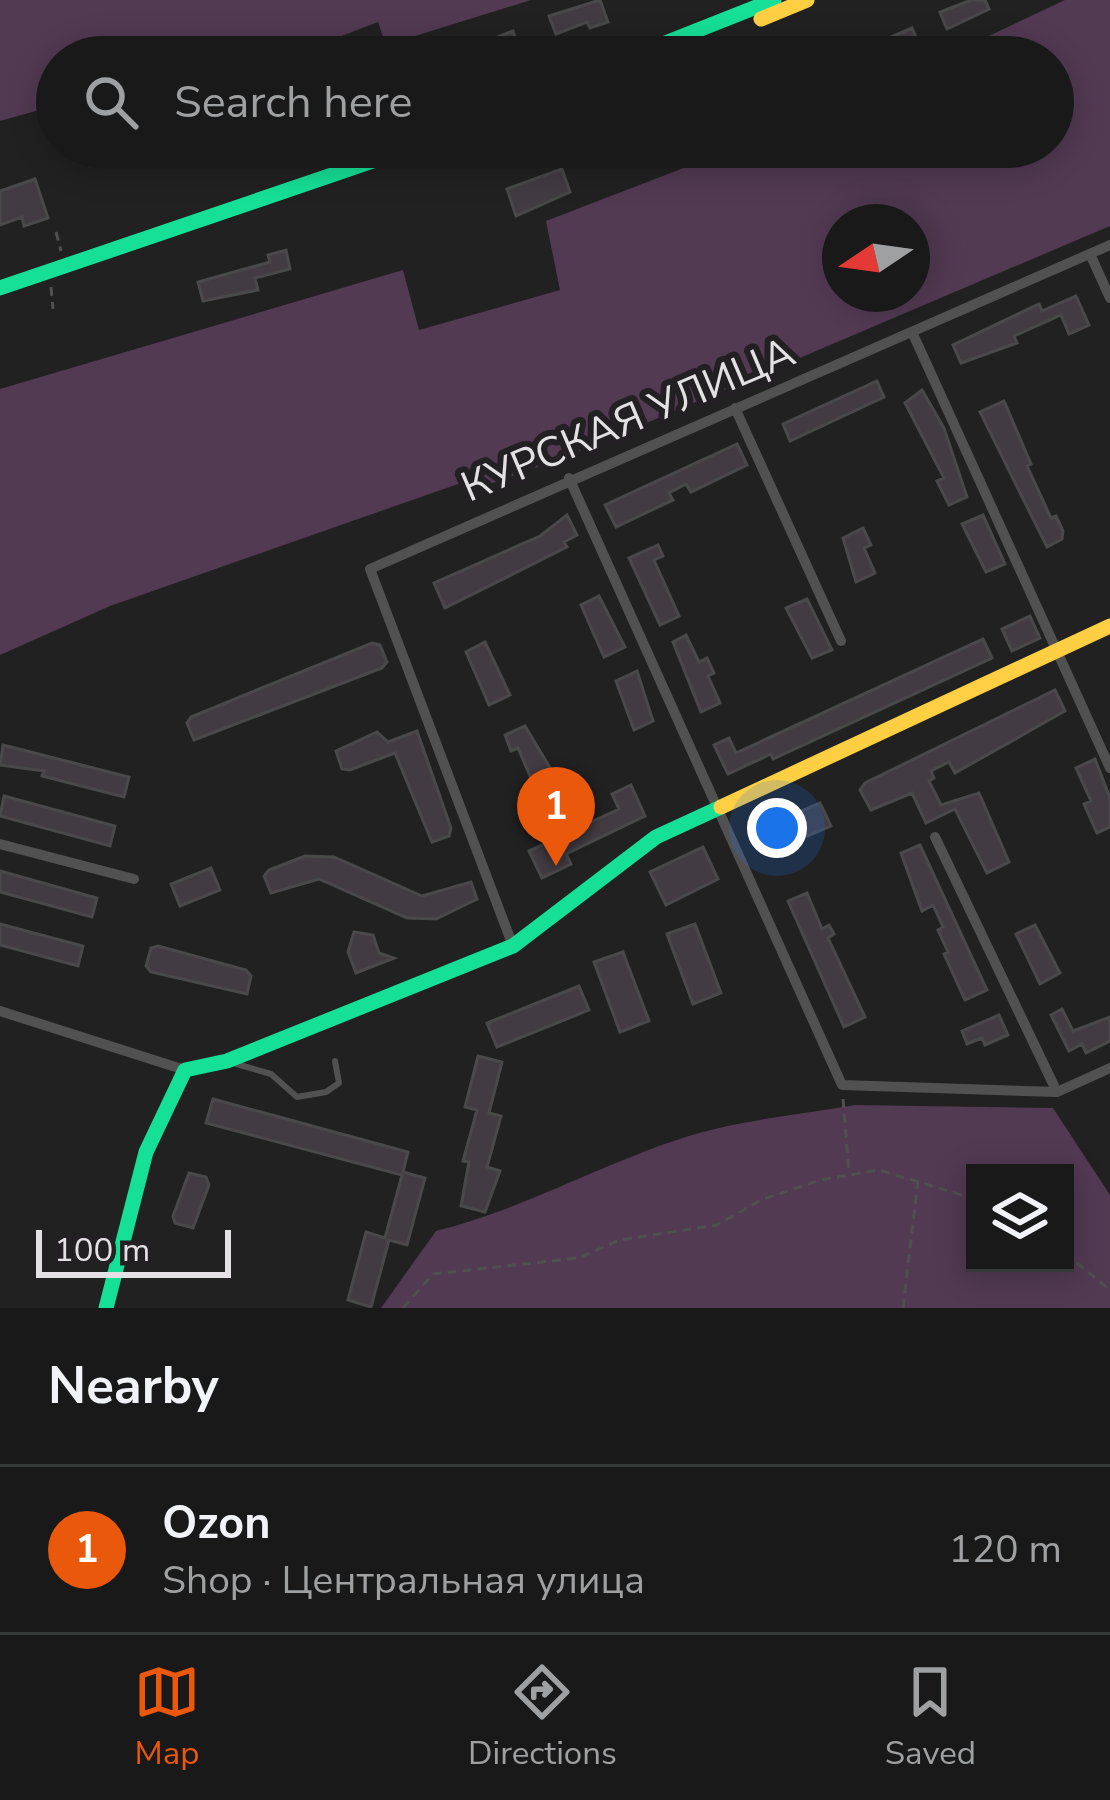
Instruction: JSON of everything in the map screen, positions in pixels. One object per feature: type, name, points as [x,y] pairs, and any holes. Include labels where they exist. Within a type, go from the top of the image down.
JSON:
[{"type":"main road","points":[[683,36],[774,0]]},
{"type":"main road","points":[[718,36],[807,0]]},
{"type":"main road","points":[[0,275],[313,168]]},
{"type":"main road","points":[[0,288],[352,168]]},
{"type":"main road","points":[[106,1308],[156,1132],[172,1087],[185,1070],[227,1061],[513,946],[633,852],[717,808],[1110,626]]},
{"type":"street","name":"КУРСКАЯ УЛИЦА","points":[[513,946],[370,568],[1110,245]]},
{"type":"street","points":[[1090,254],[1110,298]]},
{"type":"street","points":[[913,334],[1110,768]]},
{"type":"street","points":[[735,409],[841,641]]},
{"type":"street","points":[[568,478],[842,1085],[1058,1092],[1110,1069]]},
{"type":"street","points":[[934,837],[1058,1092]]},
{"type":"street","points":[[0,844],[134,879]]},
{"type":"street","points":[[0,1011],[185,1070]]},
{"type":"lane","points":[[227,1061],[271,1074],[296,1096],[326,1092],[339,1082],[335,1061]]},
{"type":"path","points":[[842,1085],[849,1175]]},
{"type":"path","points":[[403,1308],[433,1274],[578,1258],[620,1240],[717,1225],[760,1199],[849,1175],[879,1170],[966,1196]]},
{"type":"path","points":[[903,1308],[918,1180]]},
{"type":"path","points":[[1074,1260],[1110,1290]]},
{"type":"shaded area","points":[[0,0],[531,0],[415,36],[383,36],[378,22],[342,36],[36,36],[36,111],[0,121]]},
{"type":"shaded area","points":[[1065,0],[1110,0],[1110,226],[930,303],[930,204],[822,204],[822,312],[908,312],[576,453],[468,492],[461,483],[110,606],[0,655],[0,389],[403,270],[419,330],[560,290],[546,221],[684,168],[1074,168],[1074,36],[989,36]]},
{"type":"shaded area","points":[[855,1105],[1053,1108],[1110,1195],[1110,1308],[381,1308],[436,1231],[699,1133]]},
{"type":"building","points":[[600,0],[608,22],[590,28],[587,22],[556,34],[549,16]]},
{"type":"building","points":[[971,0],[985,0],[989,9],[947,29],[940,12]]},
{"type":"building","points":[[562,169],[570,192],[516,216],[507,189]]},
{"type":"building","points":[[35,179],[48,218],[24,226],[22,217],[0,225],[0,191]]},
{"type":"building","points":[[286,250],[290,269],[255,278],[258,290],[203,301],[198,282],[270,262],[268,255]]},
{"type":"building","points":[[1076,296],[1089,325],[1069,334],[1061,315],[1014,336],[1017,343],[961,363],[953,345],[1039,304],[1042,311]]},
{"type":"building","points":[[877,381],[884,397],[790,441],[783,424]]},
{"type":"building","points":[[922,390],[944,428],[967,497],[949,505],[937,481],[944,478],[905,403]]},
{"type":"building","points":[[1004,401],[1031,464],[1027,466],[1051,518],[1056,516],[1063,531],[1062,539],[1047,547],[980,412]]},
{"type":"building","points":[[737,444],[747,465],[691,492],[686,484],[669,493],[673,500],[616,527],[605,505]]},
{"type":"building","points":[[567,515],[577,535],[564,542],[567,547],[445,608],[434,583],[540,536]]},
{"type":"building","points":[[983,515],[1005,564],[986,572],[962,524]]},
{"type":"building","points":[[863,528],[871,545],[864,548],[875,573],[856,582],[843,538]]},
{"type":"building","points":[[658,545],[663,556],[654,560],[679,616],[660,625],[629,558]]},
{"type":"building","points":[[599,596],[625,647],[604,657],[581,605]]},
{"type":"building","points":[[807,599],[832,650],[812,658],[786,608]]},
{"type":"building","points":[[1030,616],[1040,638],[1012,651],[1002,629]]},
{"type":"building","points":[[686,635],[699,662],[707,658],[714,673],[708,676],[720,703],[701,712],[673,642]]},
{"type":"building","points":[[983,639],[992,658],[773,759],[771,754],[728,774],[714,745],[729,738],[736,753]]},
{"type":"building","points":[[485,642],[510,695],[489,705],[466,652]]},
{"type":"building","points":[[372,643],[380,645],[387,662],[382,668],[194,740],[187,723],[191,717]]},
{"type":"building","points":[[637,671],[653,721],[634,730],[616,681]]},
{"type":"building","points":[[1055,690],[1065,711],[955,773],[949,762],[931,771],[934,778],[929,781],[941,805],[979,793],[1009,862],[987,873],[955,809],[926,823],[912,793],[871,810],[860,790],[865,783]]},
{"type":"building","points":[[525,726],[555,776],[534,785],[518,748],[511,751],[505,735]]},
{"type":"building","points":[[417,731],[451,828],[449,836],[432,842],[395,753],[350,770],[342,769],[336,751],[377,732],[388,742]]},
{"type":"building","points":[[3,745],[129,777],[124,797],[42,776],[44,771],[0,765]]},
{"type":"building","points":[[1095,759],[1110,798],[1110,827],[1097,833],[1084,804],[1091,801],[1076,768]]},
{"type":"building","points":[[631,785],[645,816],[566,854],[571,864],[542,878],[529,851],[619,809],[612,794]]},
{"type":"building","points":[[4,796],[115,826],[110,846],[0,816]]},
{"type":"building","points":[[820,803],[831,826],[765,854],[755,831]]},
{"type":"building","points":[[920,845],[987,990],[965,1000],[944,954],[948,952],[938,930],[943,927],[933,905],[922,911],[901,853]]},
{"type":"building","points":[[703,847],[718,879],[666,905],[650,872]]},
{"type":"building","points":[[305,856],[334,857],[422,896],[471,882],[477,899],[436,919],[407,918],[319,879],[271,893],[264,876],[269,870]]},
{"type":"building","points":[[211,868],[220,890],[180,906],[171,884]]},
{"type":"building","points":[[0,871],[97,898],[92,917],[0,892]]},
{"type":"building","points":[[807,893],[822,929],[829,925],[834,934],[828,938],[865,1017],[844,1027],[788,901]]},
{"type":"building","points":[[0,924],[83,946],[78,966],[0,945]]},
{"type":"building","points":[[695,924],[721,993],[693,1004],[667,934]]},
{"type":"building","points":[[1035,925],[1060,973],[1040,984],[1016,934]]},
{"type":"building","points":[[354,932],[373,935],[379,953],[394,958],[356,973],[348,952]]},
{"type":"building","points":[[151,948],[246,970],[251,976],[247,994],[151,972],[146,966]]},
{"type":"building","points":[[623,952],[649,1021],[620,1032],[594,962]]},
{"type":"building","points":[[579,986],[589,1010],[497,1047],[487,1023]]},
{"type":"building","points":[[1062,1009],[1073,1031],[1110,1017],[1110,1041],[1086,1053],[1082,1044],[1069,1051],[1051,1015]]},
{"type":"building","points":[[999,1015],[1008,1035],[985,1045],[982,1038],[967,1044],[962,1031]]},
{"type":"building","points":[[478,1056],[502,1062],[489,1113],[501,1116],[487,1167],[500,1171],[485,1212],[461,1206],[469,1162],[463,1161],[477,1110],[465,1107]]},
{"type":"building","points":[[213,1099],[408,1152],[403,1172],[425,1178],[407,1245],[389,1240],[371,1307],[348,1300],[366,1232],[385,1238],[402,1175],[206,1123]]},
{"type":"building","points":[[189,1173],[206,1177],[209,1185],[193,1228],[175,1223],[173,1216]]},
{"type":"traffic: fast","points":[[683,36],[774,0]]},
{"type":"traffic: fast","points":[[0,288],[352,168]]},
{"type":"traffic: fast","points":[[106,1308],[146,1152],[185,1070],[227,1061],[513,946],[656,837],[721,807]]},
{"type":"traffic: slow","points":[[761,19],[807,0]]},
{"type":"traffic: slow","points":[[721,807],[1110,626]]},
{"type":"place","name":"Ozon","points":[[556,866]]}]
